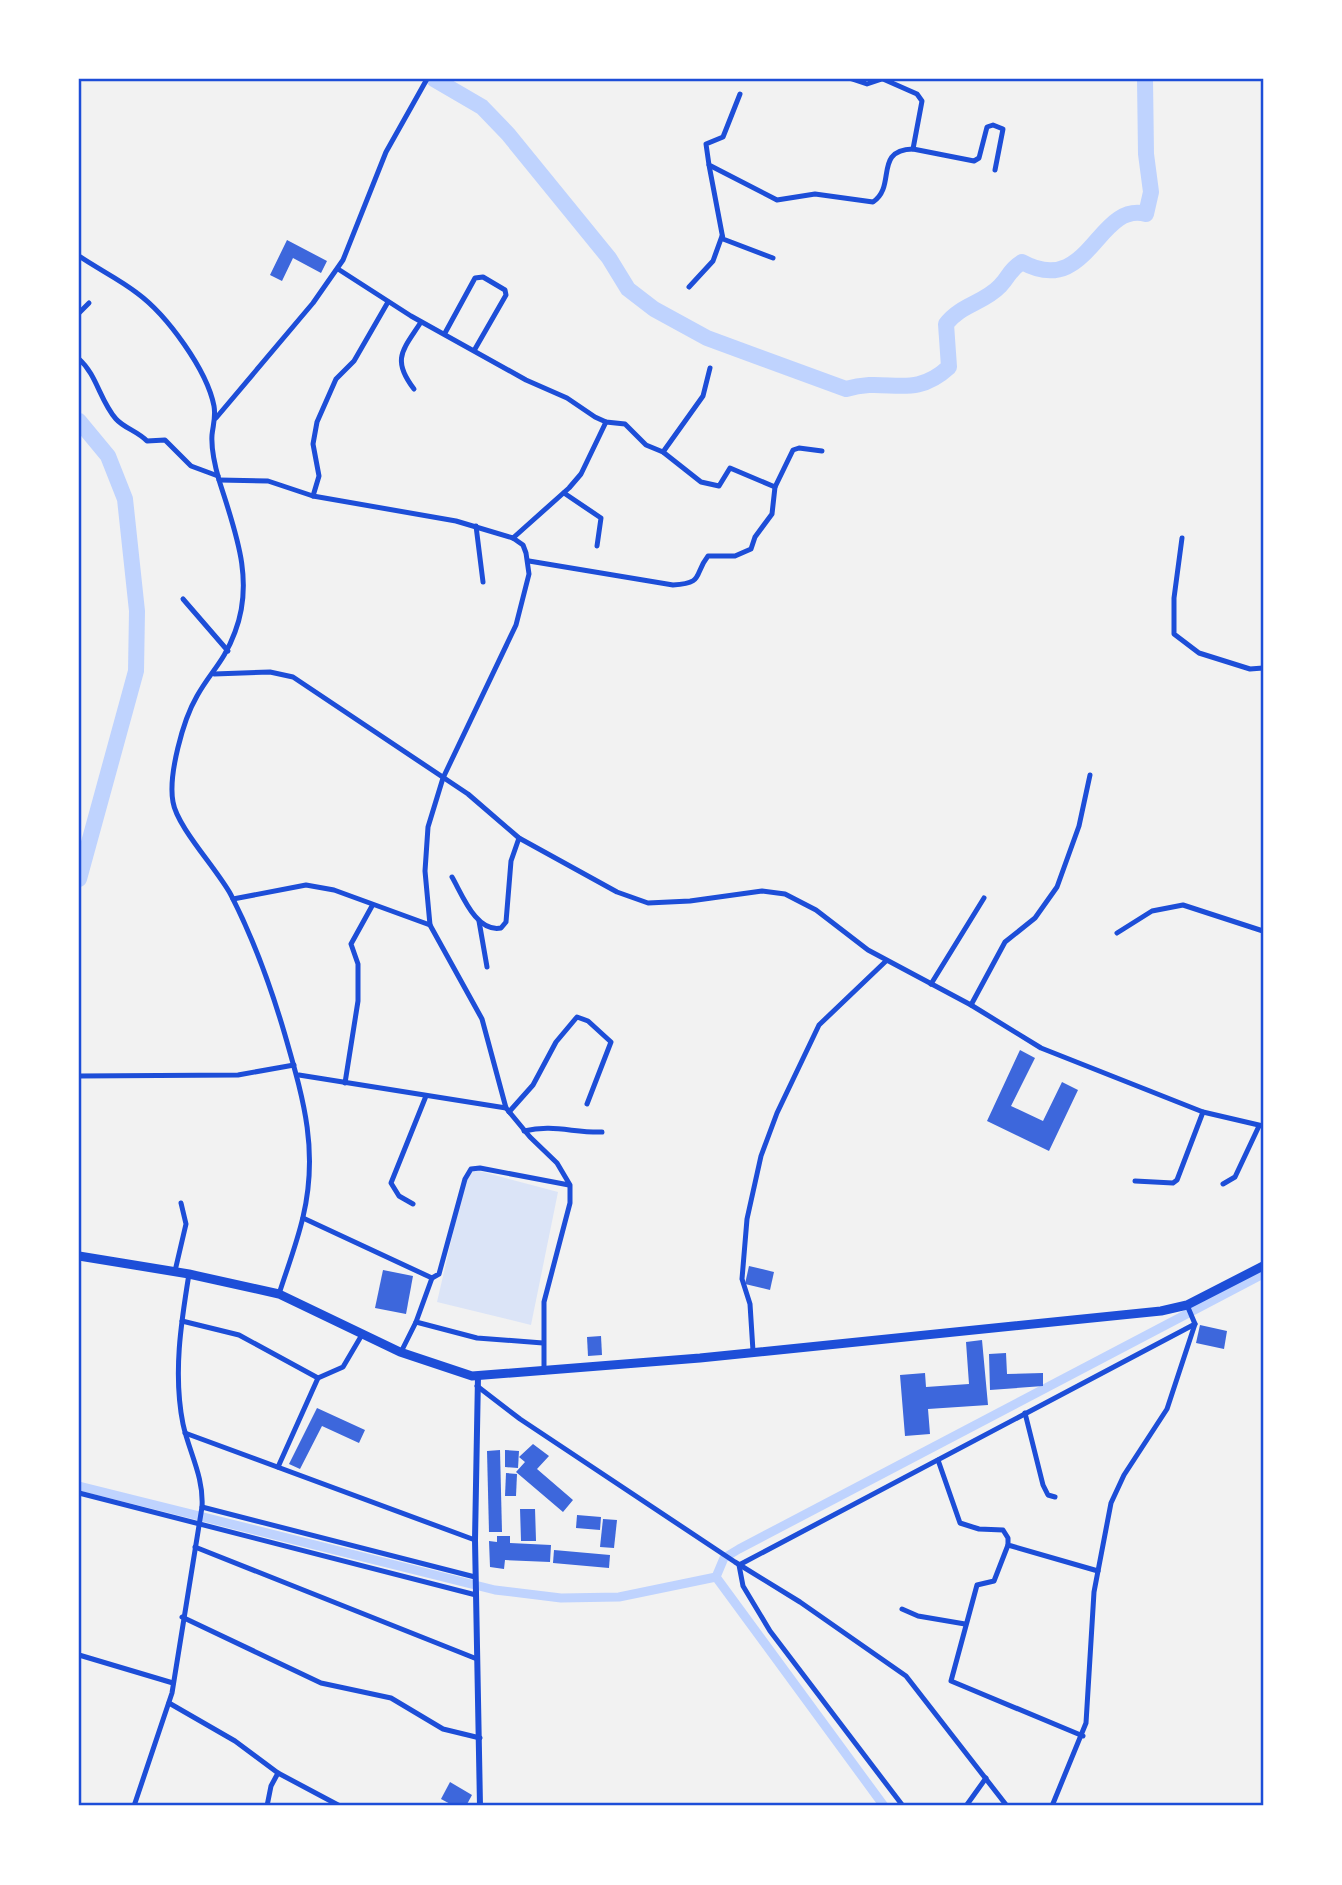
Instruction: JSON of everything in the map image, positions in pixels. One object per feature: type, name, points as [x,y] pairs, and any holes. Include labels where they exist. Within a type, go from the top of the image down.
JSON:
[{"type":"highway","points":[[79,1256],[175,1271],[279,1294],[401,1352],[455,1373],[478,1376],[544,1372],[1189,1309],[1263,1266]]},
{"type":"street","points":[[852,79],[867,84],[883,79],[917,94],[922,101],[913,149]]},
{"type":"street","points":[[216,418],[313,303],[338,269],[356,235],[398,127],[425,81]]},
{"type":"street","points":[[689,287],[713,261],[722,236],[706,144],[723,137],[740,94]]},
{"type":"street","points":[[709,165],[772,199],[815,194],[867,203],[879,197],[893,154],[900,149],[974,161],[979,158],[988,127],[993,125],[1003,128],[995,170]]},
{"type":"street","points":[[722,236],[729,243],[774,258]]},
{"type":"street","points":[[79,256],[123,283],[153,307],[196,364],[209,390],[216,418],[212,439],[218,478],[241,553],[244,588],[237,628],[228,651],[190,711],[179,750],[172,798],[179,820],[233,899],[268,980],[299,1075],[309,1142],[303,1218],[279,1294]]},
{"type":"street","points":[[338,269],[421,322],[606,422],[625,424],[646,445],[663,452],[711,487],[719,486],[730,468],[775,487]]},
{"type":"street","points":[[445,333],[475,278],[483,277],[505,290],[506,295],[475,349]]},
{"type":"street","points":[[313,496],[319,476],[313,444],[317,422],[336,379],[354,361],[388,302]]},
{"type":"street","points":[[79,313],[89,303]]},
{"type":"street","points":[[414,389],[402,374],[400,360],[421,322]]},
{"type":"street","points":[[79,359],[86,365],[104,402],[121,424],[137,430],[147,441],[165,440],[191,466],[218,478],[268,481],[313,496],[476,526],[513,538],[523,545],[528,561],[527,584],[516,625],[443,778],[425,847],[430,925],[482,1019],[508,1110],[524,1131],[557,1163],[570,1185],[568,1213],[544,1302],[544,1372]]},
{"type":"street","points":[[663,452],[703,396],[710,368]]},
{"type":"street","points":[[513,538],[564,493],[581,474],[606,422]]},
{"type":"street","points":[[528,561],[673,585],[688,584],[698,579],[708,556],[735,556],[751,549],[755,537],[772,514],[775,487],[793,450],[799,448],[822,452]]},
{"type":"street","points":[[564,493],[601,518],[597,546]]},
{"type":"street","points":[[476,526],[483,582]]},
{"type":"street","points":[[1182,538],[1174,598],[1174,634],[1194,652],[1250,669],[1263,668]]},
{"type":"street","points":[[183,599],[228,651]]},
{"type":"street","points":[[214,674],[270,672],[293,677],[443,778],[489,811],[519,838],[590,879],[642,902],[690,901],[762,891],[785,894],[816,910],[857,943],[886,961],[971,1005],[1041,1048],[1203,1112],[1261,1126],[1235,1177],[1223,1184]]},
{"type":"street","points":[[971,1005],[1005,943],[1035,918],[1057,887],[1079,826],[1090,775]]},
{"type":"street","points":[[479,920],[494,929],[504,925],[510,895],[512,861],[519,838]]},
{"type":"street","points":[[452,877],[479,920],[486,967]]},
{"type":"street","points":[[233,899],[306,885],[334,890],[430,925]]},
{"type":"street","points":[[931,984],[984,898]]},
{"type":"street","points":[[1117,933],[1152,911],[1183,905],[1263,931]]},
{"type":"street","points":[[345,1083],[358,1001],[358,964],[351,944],[372,906]]},
{"type":"street","points":[[753,1351],[750,1304],[742,1279],[749,1207],[761,1156],[777,1113],[819,1025],[886,961]]},
{"type":"street","points":[[508,1110],[533,1085],[556,1042],[578,1017],[588,1021],[611,1042],[587,1104]]},
{"type":"street","points":[[79,1076],[237,1075],[294,1065]]},
{"type":"street","points":[[299,1075],[508,1110]]},
{"type":"street","points":[[413,1204],[399,1196],[391,1183],[426,1096]]},
{"type":"street","points":[[1135,1181],[1172,1183],[1177,1180],[1203,1112]]},
{"type":"street","points":[[524,1131],[548,1126],[572,1132],[602,1132]]},
{"type":"street","points":[[401,1352],[416,1322],[432,1278],[439,1274],[465,1179],[471,1170],[480,1168],[570,1185]]},
{"type":"street","points":[[175,1271],[186,1224],[181,1203]]},
{"type":"street","points":[[303,1218],[432,1278]]},
{"type":"street","points":[[134,1806],[169,1703],[201,1508],[201,1483],[185,1433],[178,1366],[189,1274]]},
{"type":"street","points":[[1052,1806],[1083,1736],[1098,1571],[1114,1494],[1162,1419],[1196,1323],[1189,1309]]},
{"type":"street","points":[[182,1321],[239,1335],[318,1378]]},
{"type":"street","points":[[416,1322],[477,1338],[543,1343]]},
{"type":"street","points":[[737,1563],[1196,1323]]},
{"type":"street","points":[[278,1467],[318,1378],[343,1367],[363,1332]]},
{"type":"street","points":[[478,1376],[475,1579],[480,1806]]},
{"type":"street","points":[[477,1387],[520,1419],[717,1550],[780,1588],[906,1676],[1007,1806]]},
{"type":"street","points":[[1024,1413],[1040,1478],[1048,1495],[1055,1497]]},
{"type":"street","points":[[185,1433],[475,1540]]},
{"type":"street","points":[[938,1460],[960,1523],[965,1527],[1003,1530],[1008,1538],[1008,1545],[994,1581],[978,1585],[951,1678],[953,1684],[1001,1700],[1083,1736]]},
{"type":"street","points":[[79,1493],[199,1521],[476,1593]]},
{"type":"street","points":[[201,1508],[475,1579]]},
{"type":"street","points":[[1008,1545],[1098,1571]]},
{"type":"street","points":[[195,1546],[477,1660]]},
{"type":"street","points":[[737,1563],[743,1586],[770,1631],[903,1806]]},
{"type":"street","points":[[902,1609],[918,1616],[965,1624]]},
{"type":"street","points":[[182,1617],[331,1686],[391,1698],[443,1729],[480,1738]]},
{"type":"street","points":[[79,1655],[173,1683]]},
{"type":"street","points":[[169,1703],[235,1741],[278,1773],[340,1806]]},
{"type":"street","points":[[267,1806],[271,1786],[278,1773]]},
{"type":"street","points":[[967,1806],[986,1779]]},
{"type":"shaded area","points":[[468,1168],[558,1192],[531,1325],[437,1302]]},
{"type":"building","points":[[287,240],[327,261],[321,273],[293,258],[282,281],[270,275]]},
{"type":"building","points":[[1020,1050],[1035,1058],[1011,1106],[1043,1121],[1062,1082],[1078,1090],[1049,1151],[987,1121]]},
{"type":"building","points":[[749,1266],[774,1272],[770,1290],[745,1284]]},
{"type":"building","points":[[383,1270],[413,1276],[406,1314],[375,1308]]},
{"type":"building","points":[[1200,1325],[1227,1331],[1224,1349],[1196,1343]]},
{"type":"building","points":[[601,1336],[602,1355],[588,1356],[587,1337]]},
{"type":"building","points":[[982,1340],[988,1405],[928,1409],[930,1434],[905,1436],[900,1375],[925,1373],[926,1387],[969,1384],[966,1342]]},
{"type":"building","points":[[1006,1353],[1007,1374],[1043,1373],[1043,1386],[990,1390],[989,1354]]},
{"type":"building","points":[[317,1408],[365,1430],[359,1443],[322,1426],[300,1469],[289,1464]]},
{"type":"building","points":[[533,1444],[549,1456],[537,1469],[573,1500],[563,1512],[516,1472],[525,1462],[519,1457]]},
{"type":"building","points":[[500,1450],[502,1532],[489,1532],[487,1451]]},
{"type":"building","points":[[505,1450],[519,1451],[518,1468],[505,1467]]},
{"type":"building","points":[[506,1473],[517,1474],[516,1496],[505,1496]]},
{"type":"building","points":[[520,1509],[535,1509],[536,1541],[521,1541]]},
{"type":"building","points":[[577,1515],[601,1517],[600,1530],[576,1528]]},
{"type":"building","points":[[603,1519],[617,1520],[614,1548],[600,1547]]},
{"type":"building","points":[[497,1536],[510,1536],[510,1543],[551,1545],[550,1562],[505,1560],[504,1569],[490,1567],[489,1541],[497,1542]]},
{"type":"building","points":[[554,1550],[610,1555],[609,1568],[553,1563]]},
{"type":"building","points":[[450,1782],[472,1795],[466,1806],[454,1806],[441,1799]]},
{"type":"waterway","points":[[434,79],[482,107],[508,134],[609,258],[628,289],[654,309],[707,338],[846,389],[875,385],[911,385],[936,377],[949,367],[946,324],[958,312],[994,292],[1017,265],[1022,262],[1045,270],[1063,268],[1078,260],[1115,221],[1129,214],[1146,214],[1151,192],[1146,154],[1145,79]]},
{"type":"waterway","points":[[79,421],[108,456],[125,499],[137,611],[136,671],[79,879]]},
{"type":"waterway","points":[[716,1577],[724,1558],[739,1549],[1263,1274]]},
{"type":"waterway","points":[[79,1486],[495,1590],[561,1598],[619,1597],[716,1577]]},
{"type":"waterway","points":[[716,1577],[884,1806]]}]
